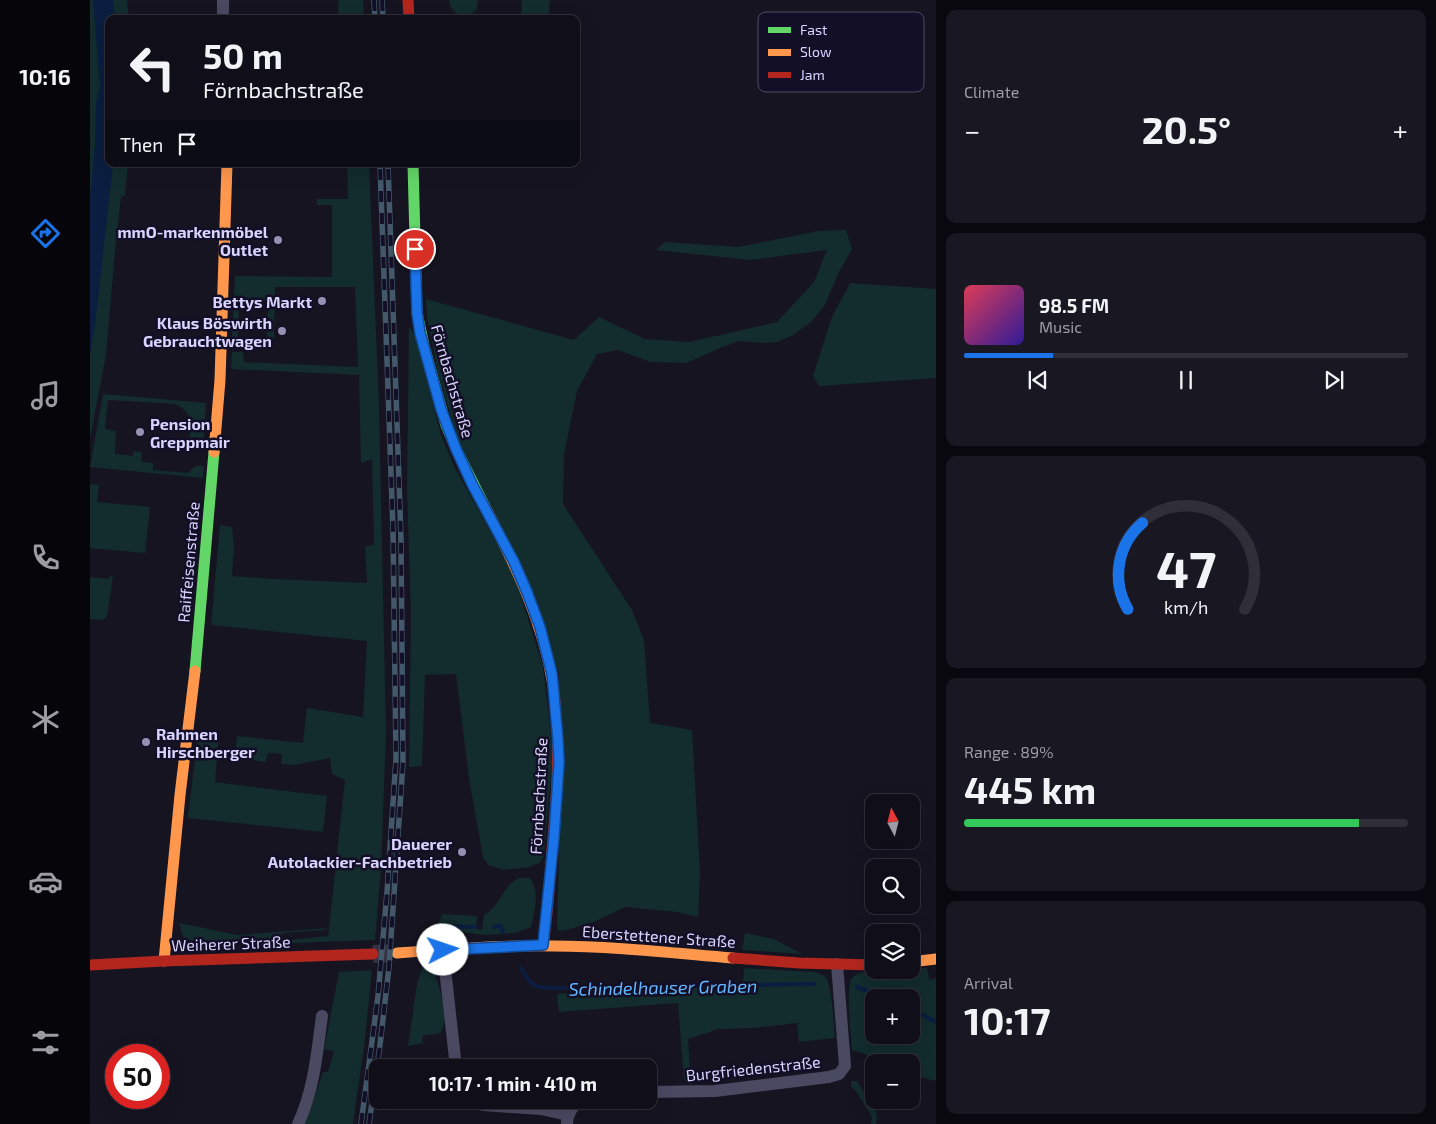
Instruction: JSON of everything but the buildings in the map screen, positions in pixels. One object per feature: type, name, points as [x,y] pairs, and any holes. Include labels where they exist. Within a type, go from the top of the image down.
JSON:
[{"type":"street","points":[[223,0],[223,15]]},
{"type":"street","points":[[408,0],[409,15]]},
{"type":"street","name":"Raiffeisenstraße","points":[[164,961],[180,795],[198,643],[219,390],[227,167]]},
{"type":"street","name":"Förnbachstraße","points":[[413,167],[417,313],[420,333],[435,390],[456,449],[472,484],[514,562],[527,592],[540,627],[552,674],[559,763],[543,945]]},
{"type":"street","name":"Eberstettener Straße","points":[[443,950],[543,945],[610,948],[738,959],[865,964]]},
{"type":"street","points":[[397,953],[443,950],[455,1059]]},
{"type":"street","name":"Weiherer Straße","points":[[90,965],[373,954]]},
{"type":"street","points":[[920,961],[936,959]]},
{"type":"street","name":"Burgfriedenstraße","points":[[657,1092],[715,1090],[829,1077],[841,1073],[845,1066],[837,964]]},
{"type":"street","points":[[298,1124],[311,1088],[322,1016]]},
{"type":"street","points":[[541,1109],[567,1119]]},
{"type":"green space","points":[[90,0],[127,0],[129,15],[105,15],[105,167],[128,167],[125,195],[121,197],[106,355],[90,438]]},
{"type":"green space","points":[[338,0],[363,0],[364,15],[339,15]]},
{"type":"green space","points":[[449,0],[478,0],[477,9],[470,15],[461,15],[451,7]]},
{"type":"green space","points":[[522,0],[550,0],[548,15],[521,15]]},
{"type":"green space","points":[[347,167],[369,167],[379,405],[386,733],[381,869],[375,940],[290,943],[291,940],[328,936],[345,780],[332,774],[330,758],[294,765],[281,764],[282,754],[268,753],[266,762],[245,759],[245,754],[241,754],[240,759],[235,757],[237,736],[303,743],[307,708],[363,717],[367,641],[211,625],[220,525],[232,527],[234,547],[232,576],[367,583],[365,546],[374,545],[372,459],[361,463],[359,375],[231,369],[232,352],[243,352],[244,362],[358,367],[355,287],[275,287],[274,338],[267,338],[268,301],[239,300],[238,339],[232,339],[235,276],[332,277],[332,205],[317,205],[317,199],[348,199]]},
{"type":"green space","points":[[846,230],[852,249],[838,274],[825,305],[811,322],[793,335],[777,342],[739,341],[686,363],[650,362],[618,350],[597,354],[577,391],[564,455],[563,504],[632,610],[644,640],[650,723],[692,730],[700,873],[698,917],[677,912],[625,907],[596,921],[558,931],[559,673],[457,436],[438,373],[427,317],[426,299],[574,340],[599,317],[645,339],[689,342],[777,322],[814,282],[827,250],[750,260],[656,250],[665,242],[738,247],[818,231]]},
{"type":"green space","points":[[850,283],[936,289],[936,378],[819,386],[813,376],[832,317]]},
{"type":"green space","points":[[409,326],[416,338],[441,435],[455,468],[514,574],[543,667],[553,752],[544,856],[540,862],[530,867],[504,870],[488,865],[483,857],[469,778],[456,674],[425,675],[422,766],[409,767],[411,614],[407,490]]},
{"type":"green space","points":[[103,394],[206,403],[203,451],[198,450],[199,437],[190,437],[187,412],[176,404],[108,400],[105,429],[116,431],[115,454],[133,456],[133,451],[142,452],[141,462],[153,463],[153,470],[189,473],[195,467],[204,466],[203,478],[90,467]]},
{"type":"green space","points":[[90,484],[99,485],[97,502],[150,507],[145,553],[90,548]]},
{"type":"green space","points":[[110,576],[113,576],[107,616],[102,620],[90,619],[90,577],[109,579]]},
{"type":"green space","points":[[198,732],[219,734],[215,782],[327,796],[323,832],[188,818]]},
{"type":"green space","points":[[519,878],[530,878],[535,890],[536,902],[531,927],[515,933],[486,935],[435,929],[443,914],[477,916],[476,929],[482,930],[484,915],[494,906],[509,885]]},
{"type":"green space","points":[[179,923],[238,935],[329,928],[283,933],[275,944],[187,940],[183,936]]},
{"type":"green space","points":[[745,933],[774,939],[802,954],[742,950]]},
{"type":"green space","points":[[423,967],[431,967],[436,976],[444,1006],[445,1021],[441,1033],[422,1036],[423,1043],[408,1046],[417,984]]},
{"type":"green space","points":[[744,968],[815,972],[824,976],[830,989],[835,1038],[799,1042],[797,1023],[753,1028],[718,1029],[688,1039],[691,1086],[684,1080],[678,1003],[559,1012],[557,994],[660,986],[743,985]]},
{"type":"green space","points":[[926,968],[928,970],[929,980],[936,978],[936,1081],[920,1077],[920,1054],[865,1054],[852,1050],[849,1004],[851,979],[865,972],[865,979],[920,979],[920,969]]},
{"type":"green space","points":[[372,970],[353,1124],[303,1124],[310,1111],[323,1072],[328,1072],[334,1051],[324,1049],[339,972]]},
{"type":"green space","points":[[851,1081],[857,1081],[865,1094],[865,1106],[856,1091],[851,1087]]},
{"type":"green space","points":[[867,1109],[875,1110],[877,1116],[876,1124],[871,1124],[872,1117]]},
{"type":"water","points":[[93,0],[113,0],[114,15],[105,15],[105,167],[113,167],[95,325],[90,353],[90,198],[95,145],[96,103],[100,87]]},
{"type":"waterway","name":"Schindelhauser Graben","points":[[435,926],[476,927]]},
{"type":"waterway","name":"Schindelhauser Graben","points":[[494,927],[500,926],[503,932]]},
{"type":"waterway","name":"Schindelhauser Graben","points":[[521,968],[528,980],[538,987],[814,984]]},
{"type":"waterway","name":"Schindelhauser Graben","points":[[857,987],[865,990]]},
{"type":"waterway","name":"Schindelhauser Graben","points":[[920,1014],[936,1022]]},
{"type":"tunnel","points":[[373,954],[397,953]]},
{"type":"railway","points":[[374,0],[375,15]]},
{"type":"railway","points":[[382,0],[383,15]]},
{"type":"railway","points":[[361,1124],[378,996],[396,759],[393,530],[380,167]]},
{"type":"railway","points":[[369,1124],[389,967],[403,762],[401,539],[388,167]]},
{"type":"traffic: fast","points":[[413,167],[417,313],[446,425],[485,507]]},
{"type":"traffic: fast","points":[[195,671],[214,452]]},
{"type":"traffic: slow","points":[[214,452],[220,380],[227,167]]},
{"type":"traffic: slow","points":[[485,507],[517,571],[535,616],[553,685]]},
{"type":"traffic: slow","points":[[164,961],[180,795],[195,671]]},
{"type":"traffic: slow","points":[[397,953],[494,947],[576,946],[733,958]]},
{"type":"traffic: slow","points":[[920,961],[936,959]]},
{"type":"traffic: jam","points":[[408,0],[409,15]]},
{"type":"traffic: jam","points":[[543,945],[549,897],[557,787],[558,746],[553,685]]},
{"type":"traffic: jam","points":[[90,965],[373,954]]},
{"type":"traffic: jam","points":[[733,958],[799,963],[865,965]]},
{"type":"place","name":"mmO-markenmöbel Outlet","points":[[278,240]]},
{"type":"place","name":"Bettys Markt","points":[[322,301]]},
{"type":"place","name":"Klaus Böswirth Gebrauchtwagen","points":[[282,331]]},
{"type":"place","name":"Pension Greppmair","points":[[140,432]]},
{"type":"place","name":"Rahmen Hirschberger","points":[[146,742]]},
{"type":"place","name":"Dauerer Autolackier-Fachbetrieb","points":[[462,852]]},
{"type":"route","points":[[415,249],[417,313],[420,333],[441,409],[448,430],[472,484],[514,562],[534,609],[547,652],[555,697],[559,763],[546,930],[543,945],[443,950]]}]
